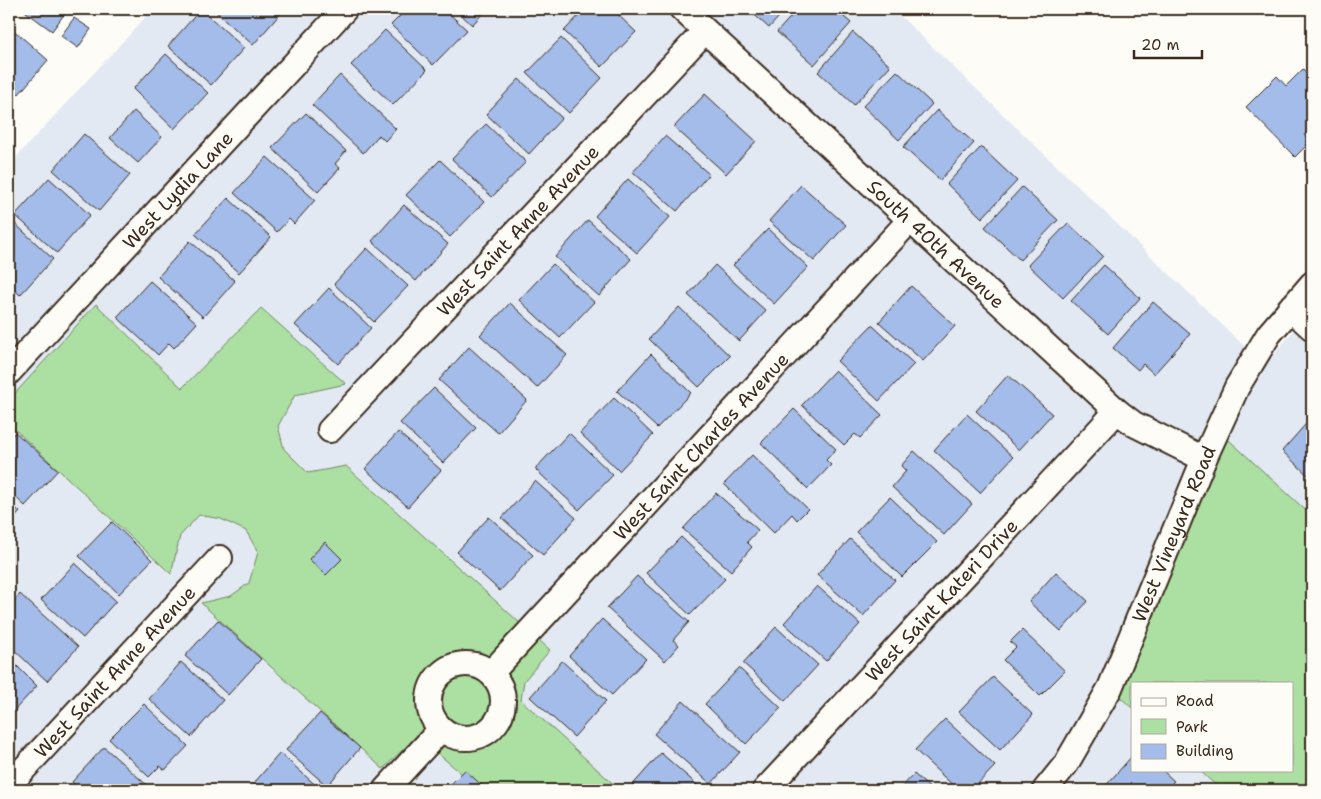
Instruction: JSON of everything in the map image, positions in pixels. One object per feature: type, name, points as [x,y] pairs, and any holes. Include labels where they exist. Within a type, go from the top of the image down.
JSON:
[{"type":"street","name":"West Lydia Lane","points":[[12,361],[345,9]]},
{"type":"street","name":"South 40th Avenue","points":[[682,9],[1118,411],[1134,424],[1204,459]]},
{"type":"street","name":"West Saint Anne Avenue","points":[[330,430],[705,31]]},
{"type":"street","name":"West Saint Charles Avenue","points":[[491,673],[910,220]]},
{"type":"street","name":"West Vineyard Road","points":[[1045,790],[1066,764],[1110,688],[1204,459],[1250,362],[1290,308],[1312,284]]},
{"type":"street","points":[[1290,308],[1312,328]]},
{"type":"street","name":"West Saint Kateri Drive","points":[[765,790],[1118,411]]},
{"type":"street","name":"West Saint Anne Avenue","points":[[9,785],[220,558]]},
{"type":"street","points":[[474,664],[491,673],[502,689],[503,709],[494,726],[478,737],[458,738],[441,729],[430,713],[429,694],[438,676],[454,666],[474,664]]},
{"type":"street","points":[[385,790],[441,729]]},
{"type":"shaded area","points":[[153,9],[893,9],[1265,366],[1312,307],[1312,790],[9,790],[9,165]]},
{"type":"green space","points":[[96,304],[182,388],[261,308],[346,384],[295,395],[278,426],[284,449],[308,473],[346,466],[550,650],[524,681],[521,700],[620,790],[481,790],[417,736],[383,769],[201,603],[231,596],[249,583],[258,552],[246,531],[221,519],[199,515],[180,536],[171,574],[9,424],[9,400]]},
{"type":"green space","points":[[1218,430],[1312,516],[1312,790],[1221,790],[1201,772],[1294,772],[1294,682],[1131,682],[1131,707],[1110,688]]},
{"type":"building","points":[[22,9],[68,9],[52,31]]},
{"type":"building","points":[[201,9],[244,48],[211,85],[168,46]]},
{"type":"building","points":[[213,9],[276,9],[281,13],[253,45]]},
{"type":"building","points":[[407,9],[444,9],[467,30],[433,65],[391,25]]},
{"type":"building","points":[[455,9],[487,9],[472,25]]},
{"type":"building","points":[[585,9],[612,9],[636,32],[602,67],[564,31]]},
{"type":"building","points":[[748,9],[786,9],[769,28]]},
{"type":"building","points":[[798,9],[835,9],[851,23],[814,65],[777,32]]},
{"type":"building","points":[[74,18],[91,29],[78,48],[61,36]]},
{"type":"building","points":[[9,26],[48,60],[19,94],[9,86]]},
{"type":"building","points":[[385,30],[427,70],[393,105],[351,65]]},
{"type":"building","points":[[853,32],[890,66],[854,105],[818,72]]},
{"type":"building","points":[[561,38],[602,78],[569,113],[527,73]]},
{"type":"building","points":[[166,54],[208,93],[174,129],[133,89]]},
{"type":"building","points":[[1303,69],[1312,79],[1312,127],[1304,135],[1311,141],[1295,157],[1246,107],[1277,76],[1286,86]]},
{"type":"building","points":[[897,71],[932,104],[899,140],[863,106]]},
{"type":"building","points":[[340,75],[396,129],[385,141],[379,135],[363,153],[312,105]]},
{"type":"building","points":[[519,79],[562,118],[529,154],[486,114]]},
{"type":"building","points":[[705,94],[756,141],[726,174],[674,127]]},
{"type":"building","points":[[937,110],[974,143],[940,180],[903,147]]},
{"type":"building","points":[[134,111],[162,137],[138,163],[110,138]]},
{"type":"building","points":[[306,113],[346,151],[335,164],[340,168],[318,192],[272,148]]},
{"type":"building","points":[[486,124],[526,162],[492,197],[452,159]]},
{"type":"building","points":[[84,134],[130,175],[99,211],[53,170]]},
{"type":"building","points":[[665,136],[709,174],[677,211],[633,172]]},
{"type":"building","points":[[981,147],[1017,181],[982,218],[947,184]]},
{"type":"building","points":[[267,157],[315,200],[294,224],[289,219],[277,232],[234,193]]},
{"type":"building","points":[[440,160],[484,202],[450,237],[406,195]]},
{"type":"building","points":[[49,178],[90,215],[57,253],[15,215]]},
{"type":"building","points":[[628,179],[670,217],[637,253],[595,216]]},
{"type":"building","points":[[801,185],[846,225],[814,261],[769,221]]},
{"type":"building","points":[[1022,187],[1058,220],[1020,260],[985,227]]},
{"type":"building","points":[[228,198],[271,237],[239,273],[195,234]]},
{"type":"building","points":[[404,205],[448,244],[416,281],[372,241]]},
{"type":"building","points":[[10,219],[53,259],[20,295],[9,285]]},
{"type":"building","points":[[588,220],[631,259],[599,296],[555,257]]},
{"type":"building","points":[[1068,223],[1103,256],[1063,298],[1028,265]]},
{"type":"building","points":[[768,229],[808,267],[774,304],[733,265]]},
{"type":"building","points":[[190,241],[235,281],[203,317],[158,277]]},
{"type":"building","points":[[367,248],[408,286],[374,322],[334,284]]},
{"type":"building","points":[[553,264],[594,302],[560,338],[519,300]]},
{"type":"building","points":[[715,265],[766,311],[739,341],[688,295]]},
{"type":"building","points":[[1104,265],[1140,298],[1108,334],[1071,301]]},
{"type":"building","points":[[150,281],[197,323],[174,348],[169,343],[158,355],[117,317]]},
{"type":"building","points":[[911,286],[955,326],[923,361],[879,322]]},
{"type":"building","points":[[329,288],[371,328],[338,364],[295,325]]},
{"type":"building","points":[[1153,302],[1190,334],[1154,374],[1143,364],[1138,370],[1113,348]]},
{"type":"building","points":[[510,303],[567,355],[537,388],[480,335]]},
{"type":"building","points":[[679,307],[730,356],[699,387],[649,339]]},
{"type":"building","points":[[872,325],[914,364],[879,401],[837,361]]},
{"type":"building","points":[[469,347],[527,400],[498,433],[439,380]]},
{"type":"building","points":[[651,354],[691,393],[657,428],[617,391]]},
{"type":"building","points":[[835,370],[882,415],[860,438],[855,434],[844,445],[802,405]]},
{"type":"building","points":[[1008,375],[1052,414],[1019,450],[976,411]]},
{"type":"building","points":[[434,388],[476,428],[443,463],[400,423]]},
{"type":"building","points":[[614,398],[653,435],[619,471],[580,433]]},
{"type":"building","points":[[794,409],[836,449],[826,460],[831,465],[808,489],[761,443]]},
{"type":"building","points":[[967,414],[1013,457],[980,493],[934,450]]},
{"type":"building","points":[[1312,417],[1312,479],[1282,451]]},
{"type":"building","points":[[15,432],[58,470],[25,506],[9,491],[9,440]]},
{"type":"building","points":[[398,432],[441,470],[408,507],[365,469]]},
{"type":"building","points":[[569,433],[613,475],[579,510],[535,469]]},
{"type":"building","points":[[914,451],[972,504],[944,535],[892,487],[906,471],[901,466]]},
{"type":"building","points":[[752,455],[808,509],[797,520],[792,514],[774,533],[724,484]]},
{"type":"building","points":[[535,481],[576,518],[543,555],[502,518]]},
{"type":"building","points":[[716,493],[758,530],[747,542],[752,547],[731,571],[683,529]]},
{"type":"building","points":[[890,497],[937,542],[902,577],[856,532]]},
{"type":"building","points":[[9,502],[20,512],[9,524]]},
{"type":"building","points":[[489,517],[533,555],[500,591],[457,552]]},
{"type":"building","points":[[112,522],[152,560],[119,594],[79,556]]},
{"type":"building","points":[[681,537],[725,579],[690,615],[646,573]]},
{"type":"building","points":[[850,539],[895,580],[863,616],[817,575]]},
{"type":"building","points":[[325,542],[342,559],[326,575],[309,559]]},
{"type":"building","points":[[75,563],[116,601],[83,638],[41,600]]},
{"type":"building","points":[[1056,572],[1088,601],[1061,631],[1029,602]]},
{"type":"building","points":[[637,576],[689,622],[673,640],[679,645],[665,661],[607,608]]},
{"type":"building","points":[[817,586],[860,624],[826,661],[784,623]]},
{"type":"building","points":[[20,594],[78,647],[47,681],[9,645],[9,607]]},
{"type":"building","points":[[602,619],[646,659],[612,695],[569,656]]},
{"type":"building","points":[[218,620],[261,659],[228,695],[185,656]]},
{"type":"building","points":[[776,627],[818,665],[785,701],[743,663]]},
{"type":"building","points":[[1022,630],[1065,671],[1040,696],[1003,660],[1016,647],[1010,642]]},
{"type":"building","points":[[9,658],[37,686],[9,716]]},
{"type":"building","points":[[562,661],[606,701],[574,737],[530,697]]},
{"type":"building","points":[[181,662],[223,700],[191,737],[149,699]]},
{"type":"building","points":[[739,668],[781,708],[746,744],[705,704]]},
{"type":"building","points":[[993,677],[1033,715],[1000,750],[959,712]]},
{"type":"building","points":[[683,701],[740,752],[711,784],[654,734]]},
{"type":"building","points":[[144,704],[188,746],[165,770],[160,766],[149,777],[109,739]]},
{"type":"building","points":[[320,713],[360,748],[327,786],[286,750]]},
{"type":"building","points":[[945,719],[995,766],[972,790],[958,790],[915,750]]},
{"type":"building","points":[[104,747],[149,787],[145,790],[80,790],[72,782]]},
{"type":"building","points":[[280,753],[321,790],[248,790]]},
{"type":"building","points":[[661,753],[703,790],[630,790]]},
{"type":"building","points":[[1131,757],[1131,772],[1164,772],[1174,781],[1165,790],[1102,790]]},
{"type":"building","points":[[465,770],[487,790],[445,790]]},
{"type":"building","points":[[914,774],[932,790],[899,790]]}]
